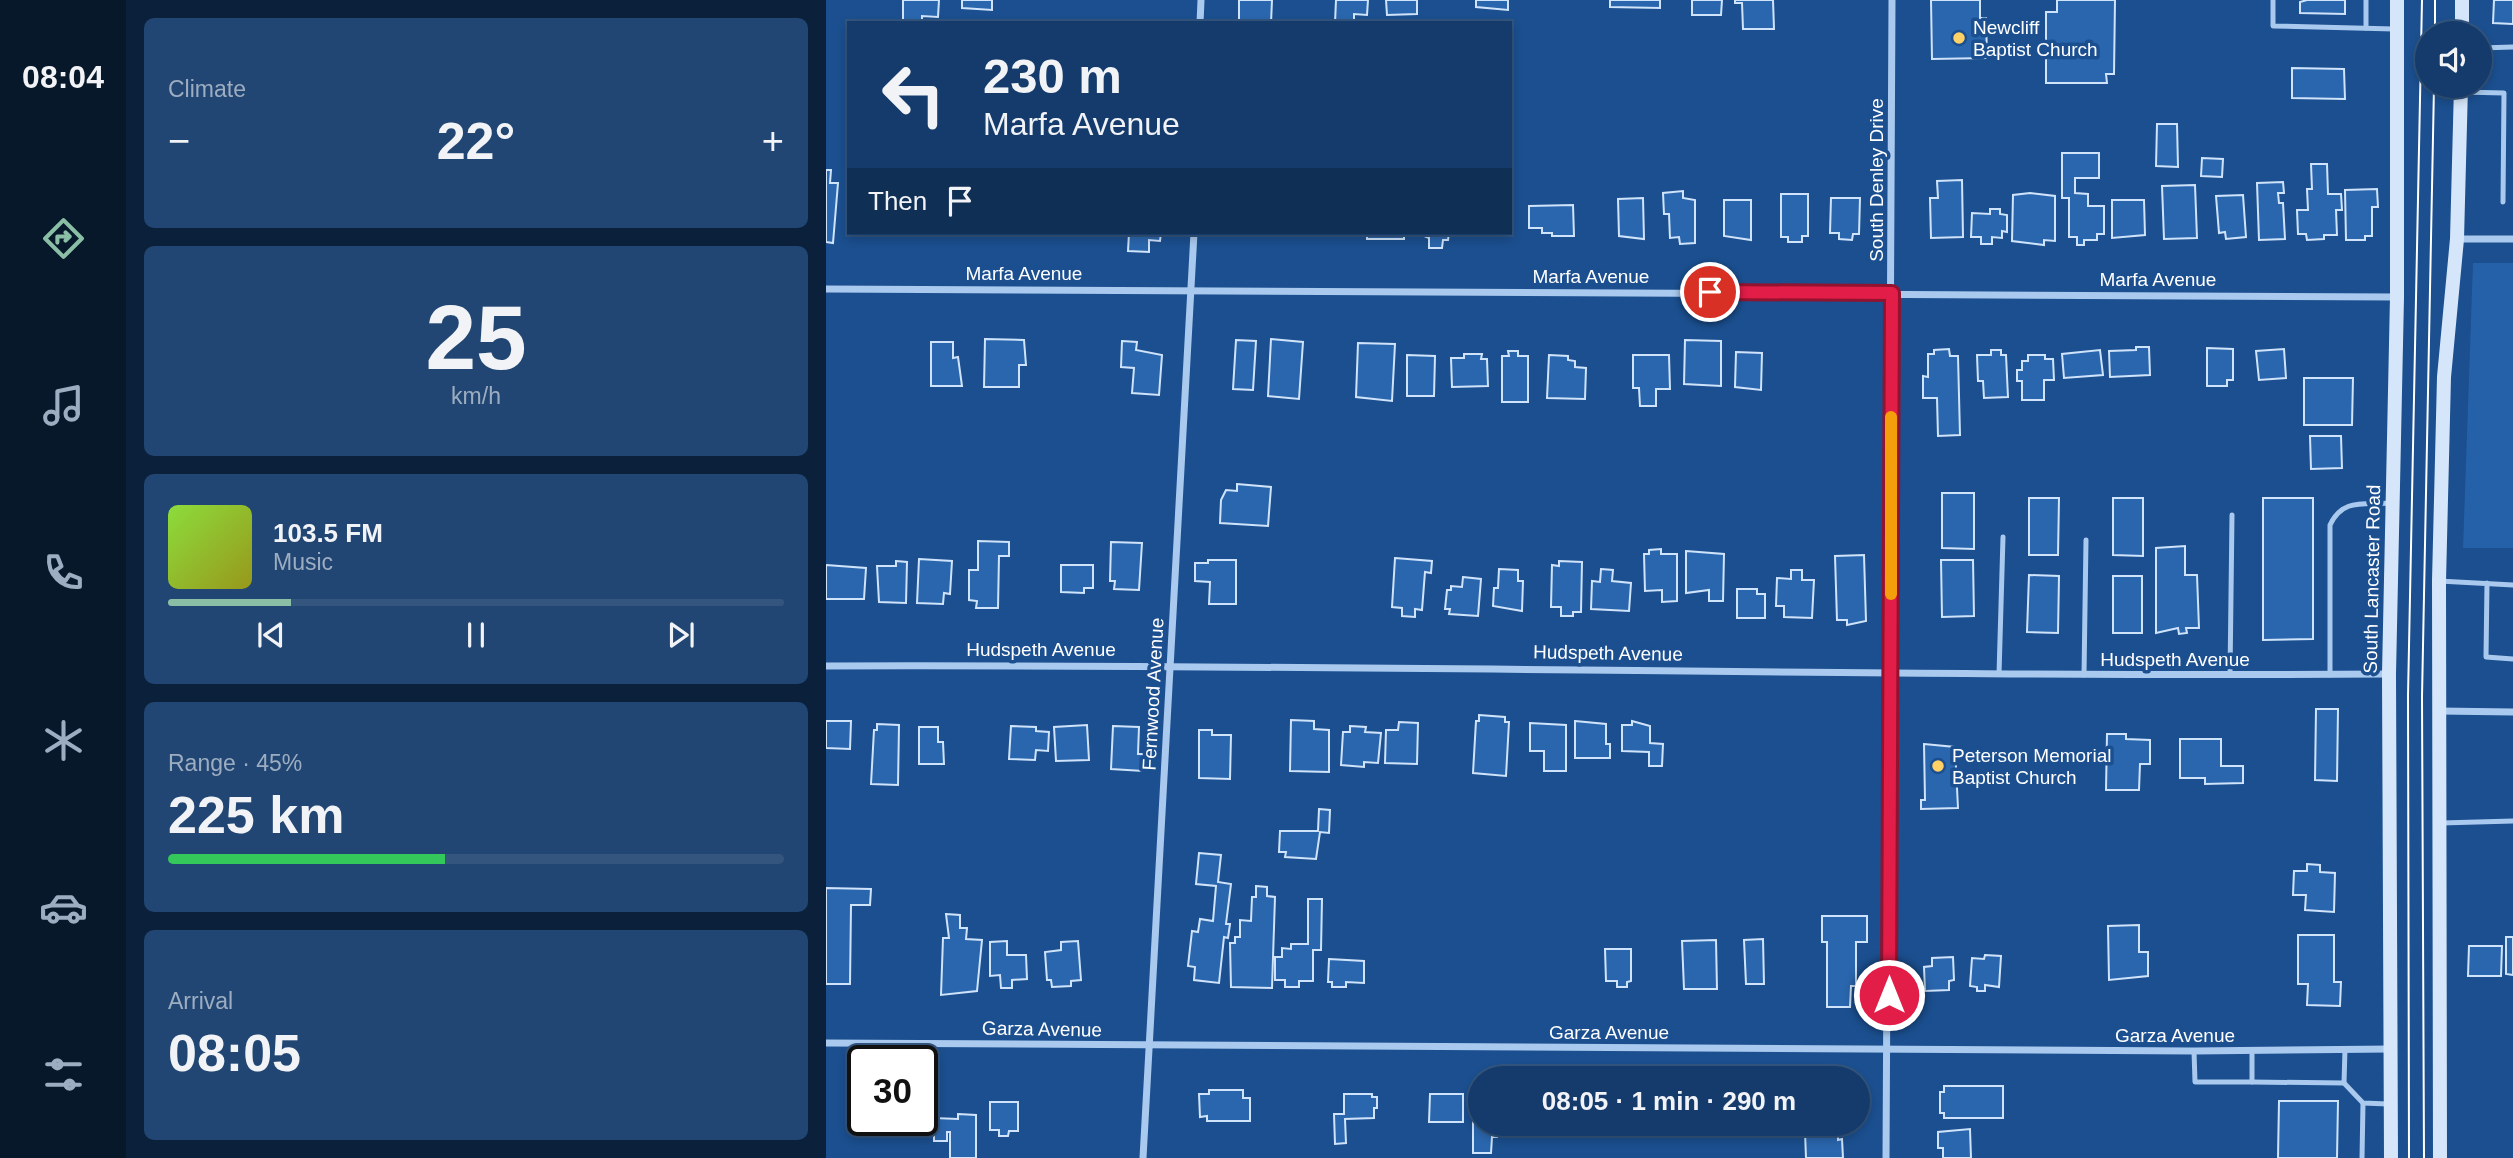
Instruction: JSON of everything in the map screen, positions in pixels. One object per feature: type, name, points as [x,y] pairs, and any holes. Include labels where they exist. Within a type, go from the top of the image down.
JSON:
[{"type":"main road","name":"South Lancaster Road","points":[[2391,1158],[2389,674],[2397,297],[2397,0]]},
{"type":"main road","points":[[2462,0],[2462,21]]},
{"type":"main road","points":[[2440,1158],[2439,581],[2444,377],[2457,239],[2461,98]]},
{"type":"street","points":[[1200,21],[1201,0]]},
{"type":"street","name":"South Denley Drive","points":[[1886,1158],[1891,672],[1892,0]]},
{"type":"street","name":"Fernwood Avenue","points":[[1143,1158],[1194,235]]},
{"type":"street","points":[[2457,239],[2513,239]]},
{"type":"street","name":"Marfa Avenue","points":[[826,289],[2397,297]]},
{"type":"street","name":"Hudspeth Avenue","points":[[826,666],[1170,664],[2084,675],[2389,674]]},
{"type":"street","points":[[2438,710],[2513,712]]},
{"type":"street","name":"Garza Avenue","points":[[826,1043],[2194,1051],[2391,1049]]},
{"type":"lane","points":[[2273,0],[2273,26],[2397,29]]},
{"type":"lane","points":[[2366,0],[2367,28]]},
{"type":"lane","points":[[2492,48],[2513,47]]},
{"type":"lane","points":[[2492,92],[2504,93],[2503,202]]},
{"type":"lane","points":[[2330,675],[2330,525],[2335,513],[2345,506],[2393,503]]},
{"type":"lane","points":[[2230,675],[2232,515]]},
{"type":"lane","points":[[1999,674],[2003,537]]},
{"type":"lane","points":[[2084,675],[2086,540]]},
{"type":"lane","points":[[2439,581],[2513,584]]},
{"type":"lane","points":[[2487,583],[2486,657],[2513,659]]},
{"type":"lane","points":[[2438,823],[2513,821]]},
{"type":"lane","points":[[2345,1049],[2344,1083],[2363,1103],[2391,1104]]},
{"type":"lane","points":[[2194,1051],[2195,1082],[2344,1083]]},
{"type":"lane","points":[[2252,1051],[2252,1082]]},
{"type":"lane","points":[[2362,1158],[2363,1103]]},
{"type":"shaded area","points":[[2473,263],[2513,263],[2513,548],[2463,548]]},
{"type":"building","points":[[903,0],[939,0],[938,17],[922,16],[922,21],[903,21]]},
{"type":"building","points":[[962,0],[992,0],[992,10],[962,8]]},
{"type":"building","points":[[1239,0],[1272,0],[1271,21],[1239,21]]},
{"type":"building","points":[[1336,0],[1368,0],[1367,15],[1354,14],[1354,21],[1335,21]]},
{"type":"building","points":[[1386,0],[1417,0],[1417,14],[1387,15]]},
{"type":"building","points":[[1476,0],[1508,0],[1508,10],[1476,7]]},
{"type":"building","points":[[1610,0],[1660,0],[1660,8],[1610,7]]},
{"type":"building","points":[[1692,0],[1722,0],[1721,15],[1692,15]]},
{"type":"building","points":[[1735,0],[1773,0],[1774,29],[1743,29],[1742,3],[1735,3]]},
{"type":"building","name":"Newcliff Baptist Church","points":[[1931,0],[1980,0],[1980,18],[1986,18],[1987,58],[1932,59]]},
{"type":"building","points":[[2057,0],[2115,0],[2114,74],[2106,74],[2107,83],[2046,83],[2046,12],[2057,12]]},
{"type":"building","points":[[2345,0],[2345,14],[2300,13],[2300,2]]},
{"type":"building","points":[[2494,0],[2513,0],[2513,24],[2493,23]]},
{"type":"building","points":[[2292,68],[2344,69],[2345,99],[2292,98]]},
{"type":"building","points":[[2157,124],[2177,124],[2178,167],[2156,166]]},
{"type":"building","points":[[2062,153],[2099,153],[2099,178],[2075,178],[2075,193],[2088,194],[2088,206],[2104,206],[2104,234],[2097,234],[2097,240],[2084,240],[2084,245],[2077,245],[2077,237],[2069,237],[2069,198],[2062,198]]},
{"type":"building","points":[[2202,158],[2223,159],[2222,177],[2201,176]]},
{"type":"building","points":[[2311,164],[2327,164],[2328,194],[2341,194],[2342,210],[2336,210],[2337,235],[2324,235],[2324,239],[2307,240],[2306,234],[2298,234],[2297,210],[2308,210],[2307,189],[2312,189]]},
{"type":"building","points":[[826,170],[831,170],[830,183],[838,183],[833,243],[826,242]]},
{"type":"building","points":[[1962,180],[1963,237],[1931,238],[1930,198],[1938,198],[1937,181]]},
{"type":"building","points":[[2283,182],[2284,193],[2278,193],[2279,203],[2283,203],[2285,239],[2259,240],[2257,183]]},
{"type":"building","points":[[2195,185],[2197,238],[2164,239],[2162,186]]},
{"type":"building","points":[[2377,189],[2378,207],[2372,207],[2372,236],[2365,236],[2365,240],[2346,240],[2345,190]]},
{"type":"building","points":[[1683,191],[1683,198],[1695,200],[1695,243],[1680,244],[1679,237],[1670,238],[1669,214],[1664,214],[1663,193]]},
{"type":"building","points":[[2030,193],[2055,196],[2055,241],[2044,240],[2044,245],[2012,241],[2013,195]]},
{"type":"building","points":[[1781,194],[1808,194],[1808,236],[1802,236],[1802,242],[1788,242],[1788,237],[1781,237]]},
{"type":"building","points":[[2243,195],[2246,237],[2226,239],[2225,232],[2219,233],[2216,196]]},
{"type":"building","points":[[1643,198],[1644,239],[1619,236],[1618,199]]},
{"type":"building","points":[[1831,198],[1860,198],[1859,234],[1853,234],[1852,240],[1839,239],[1839,233],[1830,233]]},
{"type":"building","points":[[1724,200],[1751,200],[1751,240],[1724,236]]},
{"type":"building","points":[[2112,200],[2144,200],[2145,235],[2112,238]]},
{"type":"building","points":[[1573,205],[1574,236],[1552,236],[1552,233],[1542,233],[1542,228],[1529,228],[1529,206]]},
{"type":"building","points":[[1990,209],[2000,209],[2000,214],[2007,215],[2007,232],[2002,231],[2002,238],[1992,237],[1992,244],[1981,244],[1981,237],[1971,237],[1972,213],[1990,214]]},
{"type":"building","points":[[1129,235],[1161,235],[1160,241],[1149,240],[1149,252],[1128,251]]},
{"type":"building","points":[[1367,235],[1404,235],[1404,239],[1367,239]]},
{"type":"building","points":[[1422,235],[1449,235],[1448,240],[1443,240],[1442,248],[1429,248],[1429,238]]},
{"type":"building","points":[[985,339],[1024,340],[1026,365],[1019,365],[1019,387],[984,387]]},
{"type":"building","points":[[1271,339],[1303,342],[1299,399],[1268,396]]},
{"type":"building","points":[[1236,340],[1256,341],[1253,390],[1233,389]]},
{"type":"building","points":[[1685,340],[1721,341],[1721,386],[1684,384]]},
{"type":"building","points":[[1122,341],[1137,342],[1136,350],[1162,355],[1159,395],[1132,393],[1134,368],[1121,367]]},
{"type":"building","points":[[931,342],[953,342],[953,358],[958,357],[962,386],[931,386]]},
{"type":"building","points":[[1358,343],[1395,344],[1392,401],[1356,397]]},
{"type":"building","points":[[2136,347],[2149,347],[2150,375],[2110,377],[2109,351],[2136,350]]},
{"type":"building","points":[[2207,348],[2233,349],[2233,380],[2227,380],[2227,386],[2207,386]]},
{"type":"building","points":[[1949,349],[1950,356],[1958,356],[1960,435],[1938,436],[1937,398],[1923,398],[1923,376],[1928,377],[1928,354],[1934,354],[1934,350]]},
{"type":"building","points":[[2284,349],[2286,378],[2259,380],[2256,351]]},
{"type":"building","points":[[1991,350],[2001,350],[2001,355],[2006,355],[2008,397],[1984,398],[1983,381],[1978,381],[1977,355],[1991,355]]},
{"type":"building","points":[[2100,350],[2103,375],[2064,378],[2062,354]]},
{"type":"building","points":[[1508,351],[1518,351],[1518,356],[1528,356],[1528,402],[1502,402],[1502,356],[1509,356]]},
{"type":"building","points":[[1736,352],[1762,353],[1761,390],[1735,387]]},
{"type":"building","points":[[1464,354],[1482,354],[1481,359],[1487,359],[1488,386],[1452,387],[1451,358],[1464,358]]},
{"type":"building","points":[[1407,355],[1435,356],[1434,396],[1407,396]]},
{"type":"building","points":[[1549,355],[1568,356],[1568,360],[1575,361],[1575,367],[1586,368],[1585,399],[1547,398]]},
{"type":"building","points":[[1633,355],[1669,355],[1670,389],[1656,389],[1656,406],[1640,406],[1639,388],[1633,388]]},
{"type":"building","points":[[2028,355],[2045,355],[2045,359],[2053,359],[2054,380],[2044,380],[2044,400],[2022,400],[2022,381],[2017,381],[2017,370],[2022,370],[2022,361],[2028,361]]},
{"type":"building","points":[[2304,378],[2353,378],[2352,425],[2304,425]]},
{"type":"building","points":[[2310,436],[2341,436],[2342,468],[2311,469]]},
{"type":"building","points":[[1237,484],[1271,487],[1268,526],[1220,523],[1221,500],[1226,490],[1237,491]]},
{"type":"building","points":[[1942,493],[1974,493],[1974,549],[1942,548]]},
{"type":"building","points":[[2029,498],[2059,498],[2058,555],[2029,555]]},
{"type":"building","points":[[2113,498],[2143,498],[2143,556],[2113,555]]},
{"type":"building","points":[[2263,498],[2313,498],[2313,639],[2263,640]]},
{"type":"building","points":[[978,541],[1009,542],[1009,556],[999,556],[998,608],[976,608],[977,601],[969,600],[969,570],[978,570]]},
{"type":"building","points":[[1111,542],[1142,543],[1139,590],[1114,589],[1115,581],[1110,581]]},
{"type":"building","points":[[2185,546],[2185,575],[2197,575],[2199,628],[2186,628],[2187,633],[2179,634],[2178,628],[2156,633],[2156,548]]},
{"type":"building","points":[[1661,549],[1661,554],[1677,554],[1677,601],[1662,602],[1662,590],[1645,591],[1644,554],[1649,554],[1649,550]]},
{"type":"building","points":[[1686,551],[1724,554],[1723,601],[1709,601],[1709,590],[1686,593]]},
{"type":"building","points":[[1864,555],[1866,621],[1847,625],[1847,620],[1837,620],[1835,556]]},
{"type":"building","points":[[1395,558],[1432,561],[1431,573],[1425,572],[1422,610],[1415,609],[1415,617],[1402,616],[1402,608],[1392,607]]},
{"type":"building","points":[[919,559],[952,561],[950,594],[944,593],[943,604],[917,603]]},
{"type":"building","points":[[1208,560],[1236,560],[1236,604],[1209,604],[1210,582],[1195,581],[1195,563],[1208,563]]},
{"type":"building","points":[[1941,560],[1973,560],[1974,616],[1942,617]]},
{"type":"building","points":[[896,561],[907,562],[906,603],[879,602],[877,566],[896,566]]},
{"type":"building","points":[[1559,561],[1582,562],[1581,612],[1573,612],[1573,616],[1561,616],[1561,607],[1551,607],[1552,565],[1559,566]]},
{"type":"building","points":[[826,565],[866,568],[864,599],[826,599]]},
{"type":"building","points":[[1061,565],[1093,565],[1093,588],[1084,588],[1084,593],[1061,592]]},
{"type":"building","points":[[1499,569],[1518,570],[1518,581],[1523,581],[1522,611],[1493,606]]},
{"type":"building","points":[[1601,569],[1613,570],[1612,581],[1631,583],[1629,611],[1591,609],[1592,581],[1600,582]]},
{"type":"building","points":[[1791,570],[1802,570],[1802,580],[1814,580],[1812,618],[1784,617],[1784,606],[1776,606],[1777,578],[1791,579]]},
{"type":"building","points":[[2029,575],[2059,576],[2058,633],[2027,632]]},
{"type":"building","points":[[2113,576],[2142,576],[2142,633],[2113,633]]},
{"type":"building","points":[[1463,577],[1481,579],[1478,616],[1449,614],[1450,609],[1445,609],[1447,590],[1451,590],[1451,586],[1462,587]]},
{"type":"building","points":[[1737,589],[1757,589],[1757,594],[1765,594],[1765,618],[1737,618]]},
{"type":"building","points":[[2316,709],[2338,709],[2337,781],[2315,780]]},
{"type":"building","points":[[1479,715],[1505,717],[1505,722],[1509,722],[1506,776],[1473,773],[1476,721],[1479,721]]},
{"type":"building","points":[[1291,720],[1314,721],[1314,729],[1329,730],[1329,772],[1290,771]]},
{"type":"building","points":[[826,721],[851,721],[850,749],[826,748]]},
{"type":"building","points":[[1575,721],[1606,724],[1606,744],[1610,744],[1610,758],[1575,758]]},
{"type":"building","points":[[1632,721],[1650,726],[1650,743],[1663,744],[1662,766],[1649,766],[1649,752],[1622,751],[1622,725],[1632,725]]},
{"type":"building","points":[[1399,722],[1418,723],[1417,764],[1385,763],[1386,730],[1398,730]]},
{"type":"building","points":[[1530,723],[1566,725],[1566,771],[1544,771],[1544,751],[1530,751]]},
{"type":"building","points":[[877,724],[899,725],[898,785],[871,784],[874,730],[877,730]]},
{"type":"building","points":[[1087,725],[1089,760],[1056,761],[1054,727]]},
{"type":"building","points":[[1011,726],[1036,727],[1036,731],[1049,732],[1048,751],[1036,750],[1035,760],[1009,759]]},
{"type":"building","points":[[1113,726],[1139,727],[1138,754],[1144,754],[1143,771],[1111,769]]},
{"type":"building","points":[[1350,726],[1366,727],[1365,732],[1381,733],[1378,763],[1364,762],[1364,767],[1341,765],[1343,732],[1350,732]]},
{"type":"building","points":[[919,727],[938,727],[938,742],[943,742],[944,764],[919,764]]},
{"type":"building","points":[[1199,730],[1212,730],[1212,735],[1231,735],[1230,779],[1199,778]]},
{"type":"building","points":[[2107,734],[2126,734],[2126,739],[2150,740],[2150,764],[2140,764],[2139,790],[2106,790]]},
{"type":"building","points":[[2180,739],[2221,739],[2221,766],[2243,766],[2243,783],[2205,784],[2205,778],[2180,778]]},
{"type":"building","points":[[1924,744],[1955,747],[1958,808],[1921,809],[1921,800],[1925,800]]},
{"type":"building","points":[[1319,809],[1330,810],[1329,833],[1320,832],[1316,859],[1285,857],[1286,852],[1279,852],[1280,831],[1318,831]]},
{"type":"building","points":[[1199,853],[1221,855],[1218,882],[1231,884],[1226,924],[1230,924],[1228,938],[1224,937],[1219,983],[1194,980],[1195,967],[1188,966],[1192,931],[1198,932],[1200,919],[1213,921],[1216,886],[1196,884]]},
{"type":"building","points":[[2307,864],[2320,865],[2320,872],[2335,873],[2334,912],[2305,910],[2306,895],[2293,895],[2294,871],[2307,871]]},
{"type":"building","points":[[1256,886],[1267,887],[1267,896],[1275,897],[1272,988],[1231,987],[1230,943],[1235,943],[1235,937],[1240,937],[1240,920],[1251,921],[1252,897],[1256,897]]},
{"type":"building","points":[[826,888],[871,889],[870,905],[851,905],[850,984],[826,984]]},
{"type":"building","points":[[1308,899],[1322,899],[1321,950],[1313,950],[1313,981],[1299,981],[1299,987],[1285,987],[1285,980],[1275,980],[1275,957],[1282,957],[1282,948],[1291,949],[1291,944],[1308,944]]},
{"type":"building","points":[[946,914],[960,915],[960,928],[967,928],[966,939],[982,940],[977,991],[941,995],[943,938],[949,938]]},
{"type":"building","points":[[1822,916],[1867,916],[1867,942],[1856,942],[1856,986],[1851,986],[1850,1007],[1827,1007],[1827,942],[1822,942]]},
{"type":"building","points":[[2139,925],[2139,952],[2148,952],[2148,976],[2109,980],[2108,926]]},
{"type":"building","points":[[2298,935],[2334,935],[2334,982],[2341,982],[2340,1006],[2307,1005],[2308,984],[2298,984]]},
{"type":"building","points":[[2506,937],[2513,937],[2513,975],[2506,974]]},
{"type":"building","points":[[1763,939],[1764,984],[1746,984],[1744,940]]},
{"type":"building","points":[[1716,940],[1717,989],[1684,989],[1682,941]]},
{"type":"building","points":[[1007,941],[1007,955],[1026,955],[1027,979],[1012,980],[1012,988],[1001,988],[1000,975],[990,976],[990,942]]},
{"type":"building","points":[[1078,941],[1081,980],[1071,981],[1071,986],[1052,987],[1051,980],[1047,980],[1045,952],[1061,950],[1061,942]]},
{"type":"building","points":[[2469,946],[2502,946],[2501,976],[2468,976]]},
{"type":"building","points":[[1605,949],[1631,949],[1631,981],[1627,982],[1627,987],[1617,987],[1617,981],[1606,981]]},
{"type":"building","points":[[1985,955],[2001,956],[1999,987],[1985,985],[1985,991],[1977,991],[1977,987],[1970,986],[1972,958],[1984,959]]},
{"type":"building","points":[[1953,957],[1954,980],[1949,981],[1949,990],[1925,991],[1924,967],[1932,966],[1932,958]]},
{"type":"building","points":[[1329,959],[1364,961],[1364,983],[1346,982],[1346,987],[1332,987],[1332,982],[1328,982]]},
{"type":"building","points":[[1944,1086],[2003,1086],[2003,1118],[1944,1118],[1944,1113],[1940,1113],[1940,1092],[1944,1092]]},
{"type":"building","points":[[1209,1090],[1243,1090],[1243,1098],[1250,1098],[1250,1121],[1207,1121],[1207,1116],[1200,1117],[1199,1094],[1209,1094]]},
{"type":"building","points":[[1344,1094],[1372,1094],[1372,1097],[1377,1097],[1377,1108],[1374,1108],[1374,1118],[1345,1119],[1346,1143],[1335,1144],[1334,1114],[1344,1114]]},
{"type":"building","points":[[1430,1094],[1463,1094],[1463,1122],[1429,1122]]},
{"type":"building","points":[[2279,1101],[2338,1101],[2337,1158],[2278,1158]]},
{"type":"building","points":[[990,1102],[1018,1102],[1018,1131],[1009,1131],[1008,1136],[999,1136],[999,1130],[990,1130]]},
{"type":"building","points":[[958,1114],[976,1115],[976,1158],[950,1158],[950,1132],[947,1132],[947,1141],[934,1141],[934,1136],[938,1136],[938,1118],[958,1119]]},
{"type":"building","points":[[1970,1129],[1971,1158],[1943,1158],[1943,1148],[1938,1148],[1938,1132]]},
{"type":"building","points":[[1473,1136],[1497,1136],[1492,1137],[1491,1153],[1473,1153]]},
{"type":"building","points":[[1805,1136],[1838,1136],[1838,1140],[1842,1139],[1843,1158],[1806,1158]]},
{"type":"tram line","points":[[2409,1158],[2408,696],[2422,0]]},
{"type":"tram line","points":[[2435,0],[2435,21]]},
{"type":"tram line","points":[[2424,1158],[2422,697],[2434,98]]},
{"type":"slow traffic","points":[[1891,417],[1891,594]]},
{"type":"place","name":"Newcliff Baptist Church","points":[[1959,38]]},
{"type":"place","name":"Peterson Memorial Baptist Church","points":[[1938,766]]},
{"type":"route","points":[[1710,292],[1892,293],[1889,995]]}]
